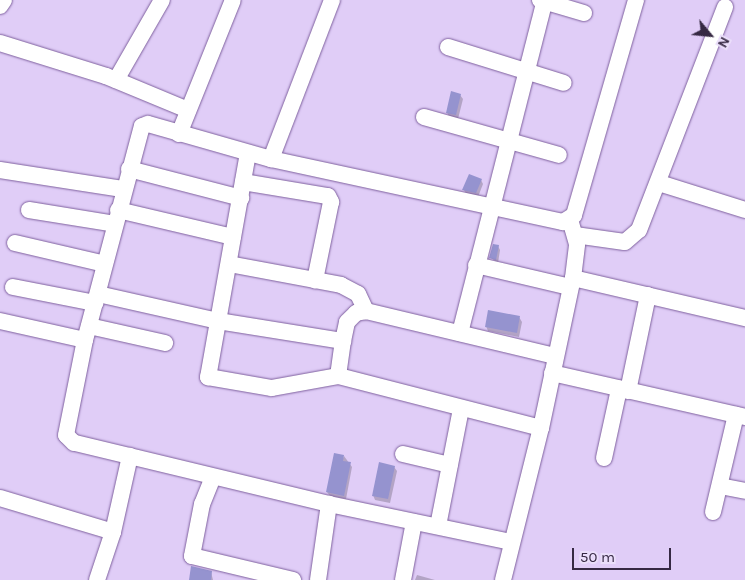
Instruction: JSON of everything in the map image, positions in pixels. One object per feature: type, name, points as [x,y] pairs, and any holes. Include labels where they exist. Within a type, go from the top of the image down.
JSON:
[{"type":"street","points":[[0,6],[4,0]]},
{"type":"street","points":[[116,80],[162,0]]},
{"type":"street","points":[[179,134],[233,0]]},
{"type":"street","points":[[271,159],[332,0]]},
{"type":"street","points":[[460,333],[543,0],[584,13]]},
{"type":"street","points":[[503,580],[541,428],[572,282],[572,227],[574,215],[636,0]]},
{"type":"street","points":[[511,542],[329,504],[212,477],[74,443],[66,435],[87,333],[123,189],[142,126],[271,159],[563,222],[572,227],[620,242],[634,238],[659,183],[725,7]]},
{"type":"street","points":[[0,43],[116,80],[188,110]]},
{"type":"street","points":[[448,47],[526,69],[564,83]]},
{"type":"street","points":[[424,117],[508,139],[559,155]]},
{"type":"street","points":[[248,153],[208,377],[272,388],[338,376],[541,428]]},
{"type":"street","points":[[129,169],[242,190],[328,196],[330,202],[315,280]]},
{"type":"street","points":[[0,170],[123,189]]},
{"type":"street","points":[[659,183],[745,210]]},
{"type":"street","points":[[29,210],[117,217],[233,237]]},
{"type":"street","points":[[15,243],[105,264]]},
{"type":"street","points":[[228,264],[341,285],[358,294],[366,311]]},
{"type":"street","points":[[476,265],[648,295],[745,318]]},
{"type":"street","points":[[13,287],[97,298],[218,321],[343,341]]},
{"type":"street","points":[[604,458],[624,390],[648,295]]},
{"type":"street","points":[[338,376],[347,322],[356,313],[366,311],[555,356]]},
{"type":"street","points":[[0,321],[165,343]]},
{"type":"street","points":[[552,373],[624,390],[742,413],[713,512]]},
{"type":"street","points":[[438,526],[462,409]]},
{"type":"street","points":[[403,454],[450,465]]},
{"type":"street","points":[[97,580],[113,532],[130,456]]},
{"type":"street","points":[[212,477],[202,504],[192,556],[293,580]]},
{"type":"street","points":[[720,486],[745,491]]},
{"type":"street","points":[[0,498],[113,532]]},
{"type":"street","points":[[318,580],[329,504]]},
{"type":"street","points":[[403,580],[414,522]]},
{"type":"building","points":[[451,91],[461,94],[456,115],[446,113]]},
{"type":"building","points":[[469,174],[482,179],[476,193],[462,190]]},
{"type":"building","points":[[493,244],[499,245],[496,260],[489,258]]},
{"type":"building","points":[[488,310],[520,316],[517,333],[485,327]]},
{"type":"building","points":[[334,453],[344,455],[343,461],[351,462],[344,496],[326,492]]},
{"type":"building","points":[[379,462],[395,466],[388,499],[372,496]]},
{"type":"building","points":[[191,566],[212,571],[211,580],[189,580]]}]
